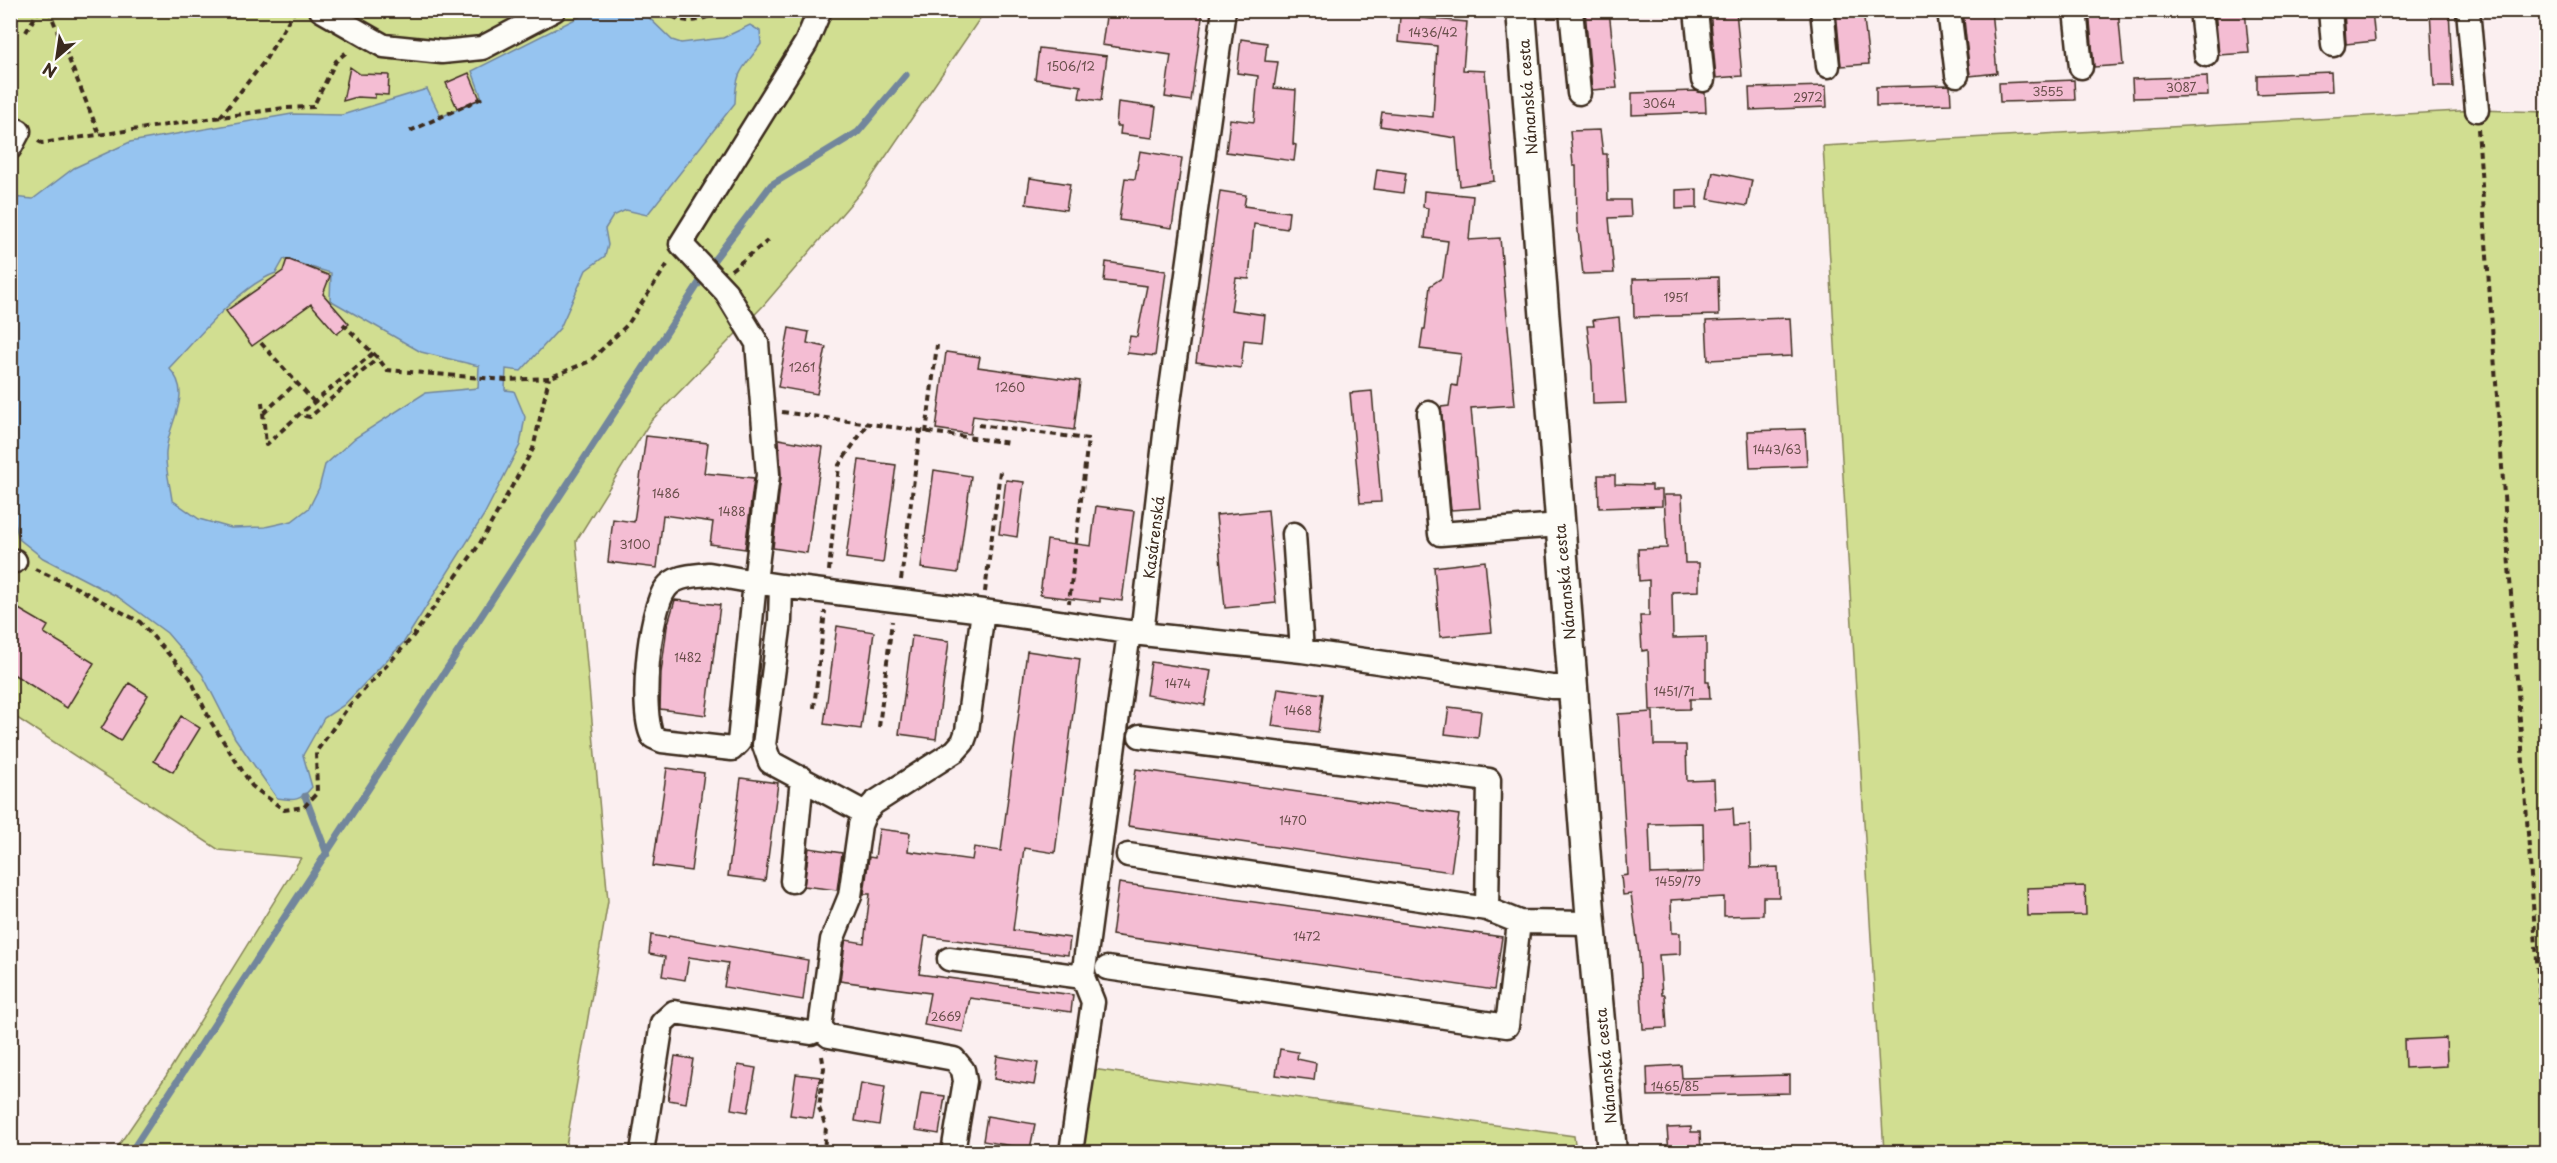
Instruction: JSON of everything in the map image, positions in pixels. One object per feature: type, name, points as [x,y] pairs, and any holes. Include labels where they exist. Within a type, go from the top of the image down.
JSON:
[{"type":"main road","name":"Nánanská cesta","points":[[1521,10],[1560,525],[1612,1152]]},
{"type":"street","points":[[321,10],[384,46],[442,52],[482,48],[554,10]]},
{"type":"street","points":[[820,10],[806,43],[681,244],[726,292],[757,342],[768,475],[755,582],[739,742],[732,749],[714,748],[662,741],[653,737],[648,726],[646,675],[657,609],[666,588],[678,578],[709,574],[755,582],[781,586],[983,611],[1135,633],[1302,651],[1552,687],[1573,687]]},
{"type":"street","name":"Kasárenská","points":[[1083,976],[1167,417],[1224,10]]},
{"type":"street","points":[[1571,10],[1579,93]]},
{"type":"street","points":[[1696,10],[1703,80]]},
{"type":"street","points":[[1822,10],[1828,66]]},
{"type":"street","points":[[1949,10],[1957,75]]},
{"type":"street","points":[[2075,10],[2080,67]]},
{"type":"street","points":[[2201,10],[2206,55]]},
{"type":"street","points":[[2330,10],[2333,45]]},
{"type":"street","points":[[2468,10],[2476,110]]},
{"type":"street","points":[[1429,413],[1440,534],[1560,525]]},
{"type":"street","points":[[1294,534],[1302,651]]},
{"type":"street","points":[[781,586],[780,621],[764,745],[770,762],[866,813]]},
{"type":"street","points":[[825,1032],[832,940],[850,896],[860,825],[874,803],[955,751],[963,742],[967,731],[983,611]]},
{"type":"street","points":[[1140,736],[1489,780],[1487,909]]},
{"type":"street","points":[[792,881],[802,778]]},
{"type":"street","points":[[1128,855],[1487,909],[1519,922],[1592,923]]},
{"type":"street","points":[[1107,968],[1507,1026],[1519,922]]},
{"type":"street","points":[[949,959],[1083,976],[1093,1002],[1071,1152]]},
{"type":"street","points":[[642,1152],[662,1023],[674,1012],[811,1033],[825,1032],[954,1059],[963,1070],[965,1081],[953,1152]]},
{"type":"path","points":[[26,32],[39,10]]},
{"type":"path","points":[[49,10],[100,136]]},
{"type":"path","points":[[220,118],[264,62],[295,10]]},
{"type":"path","points":[[664,10],[677,20],[699,22],[722,10]]},
{"type":"path","points":[[13,135],[42,143],[284,108],[313,107],[336,61],[365,36]]},
{"type":"path","points":[[410,131],[482,98]]},
{"type":"path","points":[[2476,110],[2547,1087]]},
{"type":"path","points":[[716,281],[770,239]]},
{"type":"path","points":[[343,324],[387,370],[506,380],[549,378],[590,362],[628,324],[681,244]]},
{"type":"path","points":[[261,343],[314,402]]},
{"type":"path","points":[[927,433],[937,345]]},
{"type":"path","points":[[262,402],[266,445],[372,353]]},
{"type":"path","points":[[305,410],[305,416],[310,417],[378,358]]},
{"type":"path","points":[[13,560],[79,589],[140,622],[190,678],[212,722],[252,786],[284,810],[304,807],[317,793],[315,752],[349,706],[411,639],[478,545],[533,449],[549,378]]},
{"type":"path","points":[[263,413],[296,383]]},
{"type":"path","points":[[764,409],[1010,443]]},
{"type":"path","points":[[814,708],[828,591],[839,465],[867,425]]},
{"type":"path","points":[[978,425],[1088,440],[1066,623]]},
{"type":"path","points":[[879,727],[920,432]]},
{"type":"path","points":[[983,611],[1000,471]]},
{"type":"path","points":[[824,1152],[826,1127],[819,1108],[824,1068],[821,1052],[825,1032]]},
{"type":"green space","points":[[10,11],[985,11],[865,187],[763,306],[650,422],[576,541],[608,901],[565,1152],[114,1152],[166,1076],[301,858],[219,850],[11,714]]},
{"type":"green space","points":[[2477,110],[2546,112],[2546,1152],[1884,1152],[1823,146]]},
{"type":"green space","points":[[1092,1069],[1574,1136],[1576,1152],[1083,1152]]},
{"type":"water","points":[[591,11],[642,11],[672,40],[681,43],[723,38],[750,25],[760,31],[761,44],[739,76],[735,103],[647,215],[626,210],[613,216],[605,229],[608,245],[605,256],[586,270],[560,328],[521,371],[506,369],[505,390],[514,391],[525,417],[520,445],[484,515],[404,642],[344,705],[324,718],[303,755],[312,787],[297,799],[277,798],[235,738],[202,674],[167,633],[118,597],[43,558],[19,539],[10,504],[12,197],[33,199],[74,168],[130,142],[292,114],[342,115],[427,89],[441,117],[482,98],[472,71]],"holes":[[[284,259],[331,273],[330,300],[421,352],[479,366],[478,388],[425,393],[355,438],[325,465],[319,488],[309,508],[292,521],[265,527],[231,528],[199,519],[172,500],[166,453],[167,442],[178,409],[180,388],[169,368],[233,301],[262,279],[276,273]]]},
{"type":"building","points":[[1107,10],[1203,10],[1191,101],[1165,97],[1171,55],[1102,45]]},
{"type":"building","points":[[1585,10],[1609,10],[1617,88],[1592,90]]},
{"type":"building","points":[[1710,10],[1736,10],[1742,76],[1716,78]]},
{"type":"building","points":[[1836,10],[1863,10],[1869,64],[1841,66]]},
{"type":"building","points":[[1963,10],[1991,10],[1997,73],[1970,76]]},
{"type":"building","points":[[2089,10],[2118,10],[2123,65],[2094,67]]},
{"type":"building","points":[[2215,10],[2245,10],[2249,53],[2219,55]]},
{"type":"building","points":[[2344,10],[2372,10],[2375,41],[2346,44]]},
{"type":"building","points":[[2430,10],[2449,10],[2453,87],[2434,87]]},
{"type":"building","points":[[1400,16],[1467,22],[1463,70],[1485,71],[1494,181],[1460,186],[1456,138],[1380,126],[1382,112],[1433,117],[1437,46],[1398,42]]},
{"type":"building","points":[[1241,39],[1267,43],[1265,61],[1278,62],[1274,88],[1296,90],[1294,161],[1226,152],[1230,119],[1254,122],[1258,76],[1237,73]]},
{"type":"building","points":[[1039,48],[1107,56],[1101,101],[1079,98],[1081,86],[1035,79]]},
{"type":"building","points":[[350,67],[360,74],[389,75],[388,95],[375,94],[375,98],[357,97],[343,101]]},
{"type":"building","points":[[2331,72],[2332,91],[2257,94],[2257,75]]},
{"type":"building","points":[[469,73],[480,99],[457,108],[446,83]]},
{"type":"building","points":[[2207,76],[2208,96],[2133,98],[2132,79]]},
{"type":"building","points":[[2074,80],[2075,100],[2000,102],[1999,83]]},
{"type":"building","points":[[1826,86],[1827,107],[1750,110],[1749,88]]},
{"type":"building","points":[[1950,86],[1951,104],[1876,106],[1876,87]]},
{"type":"building","points":[[1695,91],[1705,93],[1706,112],[1632,115],[1632,93]]},
{"type":"building","points":[[1118,102],[1156,107],[1152,138],[1120,134],[1121,126],[1116,126]]},
{"type":"building","points":[[1600,130],[1603,154],[1607,154],[1608,200],[1630,200],[1631,217],[1609,218],[1614,273],[1583,274],[1577,222],[1576,166],[1573,166],[1570,131]]},
{"type":"building","points":[[1140,151],[1182,158],[1172,228],[1119,220],[1125,178],[1135,179]]},
{"type":"building","points":[[1377,169],[1406,173],[1403,193],[1374,189]]},
{"type":"building","points":[[1713,172],[1752,180],[1747,206],[1708,199]]},
{"type":"building","points":[[1030,178],[1070,184],[1066,210],[1026,204]]},
{"type":"building","points":[[1697,189],[1697,208],[1676,209],[1676,190]]},
{"type":"building","points":[[1220,191],[1246,195],[1244,206],[1289,212],[1287,229],[1254,224],[1249,279],[1236,278],[1231,310],[1265,315],[1262,342],[1244,340],[1241,368],[1196,362]]},
{"type":"building","points":[[1424,191],[1473,196],[1469,240],[1500,238],[1515,405],[1471,408],[1480,508],[1451,510],[1441,407],[1449,406],[1452,385],[1457,386],[1461,354],[1420,349],[1423,329],[1425,329],[1430,286],[1443,277],[1448,241],[1425,238],[1428,208],[1423,207]]},
{"type":"building","points":[[287,259],[330,276],[323,294],[349,324],[337,334],[311,304],[252,346],[226,311],[283,271]]},
{"type":"building","points":[[1106,262],[1166,271],[1155,356],[1127,353],[1130,336],[1137,337],[1147,286],[1104,281]]},
{"type":"building","points":[[1718,277],[1719,315],[1634,317],[1633,279]]},
{"type":"building","points":[[1619,317],[1626,403],[1593,404],[1592,366],[1587,326],[1594,326],[1593,320]]},
{"type":"building","points":[[1790,318],[1792,356],[1708,360],[1706,321]]},
{"type":"building","points":[[789,328],[809,332],[807,343],[826,347],[817,394],[778,387]]},
{"type":"building","points":[[946,352],[980,357],[978,367],[1080,381],[1074,430],[973,416],[970,434],[936,429]]},
{"type":"building","points":[[1372,391],[1381,502],[1360,503],[1350,393]]},
{"type":"building","points":[[1805,429],[1807,466],[1750,468],[1748,431]]},
{"type":"building","points":[[646,436],[708,443],[704,473],[754,478],[745,549],[710,544],[713,522],[663,515],[657,568],[608,562],[613,519],[634,522]]},
{"type":"building","points":[[779,439],[823,447],[807,553],[773,548],[781,476]]},
{"type":"building","points":[[859,460],[896,465],[883,563],[846,558]]},
{"type":"building","points":[[934,470],[971,476],[958,573],[921,568]]},
{"type":"building","points":[[1598,475],[1615,475],[1615,484],[1652,485],[1652,490],[1662,490],[1662,506],[1599,508]]},
{"type":"building","points":[[1006,480],[1024,482],[1017,537],[999,534]]},
{"type":"building","points":[[1664,495],[1682,495],[1685,563],[1699,563],[1699,591],[1672,592],[1673,638],[1706,637],[1706,682],[1709,682],[1710,699],[1690,699],[1690,709],[1650,710],[1648,650],[1642,651],[1640,616],[1649,616],[1649,580],[1639,581],[1638,549],[1667,548]]},
{"type":"building","points":[[1096,506],[1134,511],[1122,601],[1100,598],[1100,602],[1040,595],[1047,540],[1091,546]]},
{"type":"building","points":[[1268,510],[1276,603],[1225,608],[1216,515]]},
{"type":"building","points":[[1485,561],[1492,632],[1440,637],[1434,567]]},
{"type":"building","points":[[675,600],[720,605],[706,715],[660,709],[661,673],[667,627]]},
{"type":"building","points":[[17,608],[48,626],[44,633],[94,663],[67,708],[10,672],[10,619]]},
{"type":"building","points":[[837,626],[874,632],[861,729],[824,724]]},
{"type":"building","points":[[912,636],[949,641],[936,739],[899,734]]},
{"type":"building","points":[[1027,651],[1080,659],[1055,853],[1024,848],[1013,930],[1070,938],[1068,955],[925,936],[919,974],[1073,995],[1071,1012],[970,998],[963,1032],[924,1025],[930,993],[840,981],[846,940],[864,943],[870,894],[864,894],[869,857],[875,858],[879,829],[910,833],[908,851],[972,860],[974,847],[1001,851]]},
{"type":"building","points":[[1151,662],[1211,671],[1205,705],[1146,695]]},
{"type":"building","points":[[129,683],[148,695],[120,741],[101,729]]},
{"type":"building","points":[[1278,688],[1323,694],[1318,732],[1272,726]]},
{"type":"building","points":[[1449,707],[1481,711],[1478,738],[1445,734]]},
{"type":"building","points":[[1653,712],[1654,745],[1686,745],[1687,781],[1714,780],[1715,809],[1733,808],[1734,826],[1750,825],[1751,868],[1778,867],[1779,897],[1763,897],[1763,915],[1724,916],[1724,897],[1671,900],[1672,933],[1680,933],[1680,954],[1659,955],[1667,1028],[1643,1029],[1639,954],[1631,894],[1623,895],[1621,876],[1628,875],[1618,714]],"holes":[[[1703,823],[1704,872],[1651,874],[1649,824]]]},
{"type":"building","points":[[181,716],[200,728],[173,772],[154,761]]},
{"type":"building","points":[[667,768],[704,773],[691,871],[653,866]]},
{"type":"building","points":[[1136,769],[1459,815],[1451,872],[1128,826]]},
{"type":"building","points":[[741,778],[778,783],[765,881],[728,876]]},
{"type":"building","points":[[809,848],[842,853],[837,890],[804,886]]},
{"type":"building","points":[[1119,883],[1502,937],[1494,990],[1112,935]]},
{"type":"building","points":[[2085,886],[2086,915],[2028,916],[2027,888]]},
{"type":"building","points":[[651,935],[668,938],[669,936],[808,960],[803,1000],[724,987],[728,963],[689,957],[685,980],[662,976],[665,957],[649,954]]},
{"type":"building","points":[[2446,1038],[2447,1066],[2405,1068],[2404,1040]]},
{"type":"building","points":[[1280,1049],[1298,1052],[1297,1059],[1316,1063],[1314,1080],[1276,1075]]},
{"type":"building","points":[[675,1056],[693,1059],[686,1103],[668,1100]]},
{"type":"building","points":[[997,1056],[1038,1063],[1034,1085],[994,1079]]},
{"type":"building","points":[[738,1065],[756,1068],[748,1112],[731,1109]]},
{"type":"building","points":[[1681,1065],[1682,1078],[1790,1075],[1790,1093],[1648,1096],[1647,1067]]},
{"type":"building","points":[[796,1074],[820,1077],[813,1118],[790,1115]]},
{"type":"building","points":[[861,1083],[885,1087],[879,1125],[855,1121]]},
{"type":"building","points":[[921,1093],[945,1096],[939,1134],[915,1130]]},
{"type":"building","points":[[987,1116],[1035,1124],[1030,1149],[983,1141]]},
{"type":"building","points":[[1691,1127],[1691,1132],[1700,1132],[1701,1152],[1669,1152],[1667,1128]]},
{"type":"waterway","points":[[131,1152],[714,260],[771,185],[858,132],[906,75]]},
{"type":"waterway","points":[[305,796],[327,854]]}]
